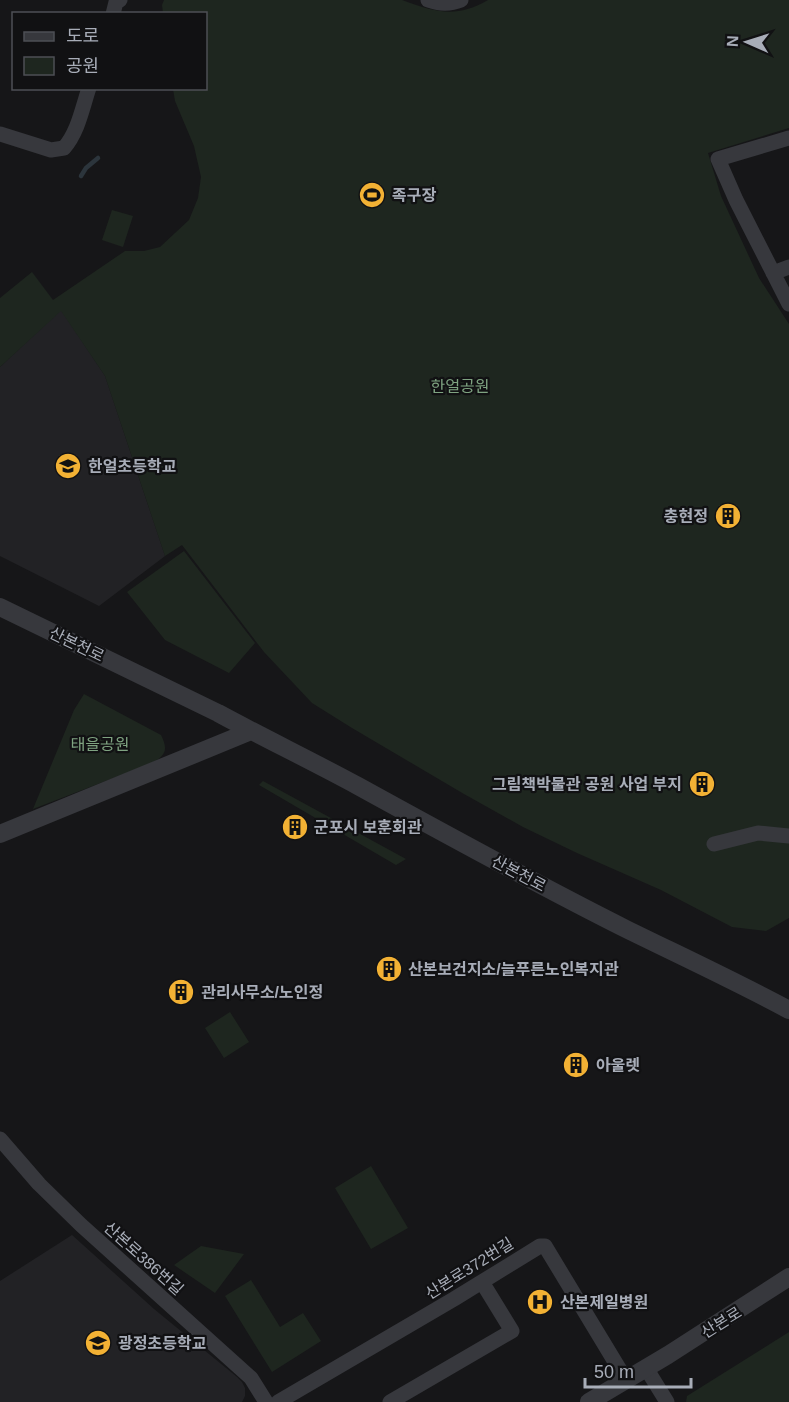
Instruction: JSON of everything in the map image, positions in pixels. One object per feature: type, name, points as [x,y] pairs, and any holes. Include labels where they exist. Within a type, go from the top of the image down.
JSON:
[{"type":"street","points":[[428,0],[436,3],[461,0]]},
{"type":"street","points":[[0,134],[51,150],[64,148],[72,140],[88,90]]},
{"type":"street","points":[[789,138],[718,159],[736,200],[789,304]]},
{"type":"street","points":[[773,273],[789,267]]},
{"type":"street","name":"산본천로","points":[[0,607],[218,712],[625,929],[743,985],[789,1010]]},
{"type":"street","points":[[0,834],[251,731]]},
{"type":"street","points":[[714,844],[758,833],[789,836]]},
{"type":"street","name":"산본로386번길","points":[[0,1138],[39,1184],[81,1225],[251,1377],[266,1402]]},
{"type":"street","name":"산본로372번길","points":[[278,1402],[482,1282],[540,1245],[545,1246],[626,1380]]},
{"type":"street","name":"산본로","points":[[590,1402],[748,1305],[789,1277]]},
{"type":"street","points":[[390,1402],[512,1331],[482,1282]]},
{"type":"street","points":[[646,1368],[667,1402]]},
{"type":"shaded area","name":"한얼초등학교","points":[[61,310],[105,376],[165,556],[99,606],[0,556],[0,367]]},
{"type":"shaded area","name":"광정초등학교","points":[[72,1235],[154,1309],[237,1377],[245,1388],[242,1402],[0,1402],[0,1281]]},
{"type":"green space","name":"한얼공원","points":[[164,0],[402,0],[425,8],[455,12],[488,0],[789,0],[789,128],[708,153],[721,196],[759,278],[789,324],[789,918],[766,931],[732,927],[661,890],[523,827],[312,703],[264,652],[182,545],[165,556],[105,376],[61,311],[0,367],[0,298],[32,272],[53,300],[125,251],[144,251],[160,247],[189,220],[198,198],[201,177],[194,146],[175,101],[173,90],[207,90],[207,12],[163,12]]},
{"type":"green space","points":[[112,210],[133,216],[123,247],[102,240]]},
{"type":"green space","points":[[184,551],[255,643],[229,673],[165,640],[127,592]]},
{"type":"green space","name":"태을공원","points":[[84,694],[161,735],[165,745],[164,752],[150,764],[33,809],[74,710]]},
{"type":"green space","points":[[263,781],[406,859],[396,865],[259,785]]},
{"type":"green space","points":[[230,1012],[249,1042],[224,1058],[205,1028]]},
{"type":"green space","points":[[371,1166],[408,1228],[371,1249],[335,1188]]},
{"type":"green space","points":[[201,1246],[244,1254],[215,1293],[174,1265]]},
{"type":"green space","points":[[251,1280],[280,1327],[303,1313],[321,1341],[272,1372],[225,1296]]},
{"type":"green space","points":[[789,1332],[789,1402],[686,1402],[687,1396]]},
{"type":"waterway","points":[[81,176],[86,168],[98,158]]},
{"type":"place","name":"족구장","points":[[372,195]]},
{"type":"place","name":"한얼초등학교","points":[[68,466]]},
{"type":"place","name":"충현정","points":[[728,516]]},
{"type":"place","name":"그림책박물관 공원 사업 부지","points":[[702,784]]},
{"type":"place","name":"군포시 보훈회관","points":[[295,827]]},
{"type":"place","name":"산본보건지소/늘푸른노인복지관","points":[[389,969]]},
{"type":"place","name":"관리사무소/노인정","points":[[181,992]]},
{"type":"place","name":"아울렛","points":[[576,1065]]},
{"type":"place","name":"산본제일병원","points":[[540,1302]]},
{"type":"place","name":"광정초등학교","points":[[98,1343]]}]
